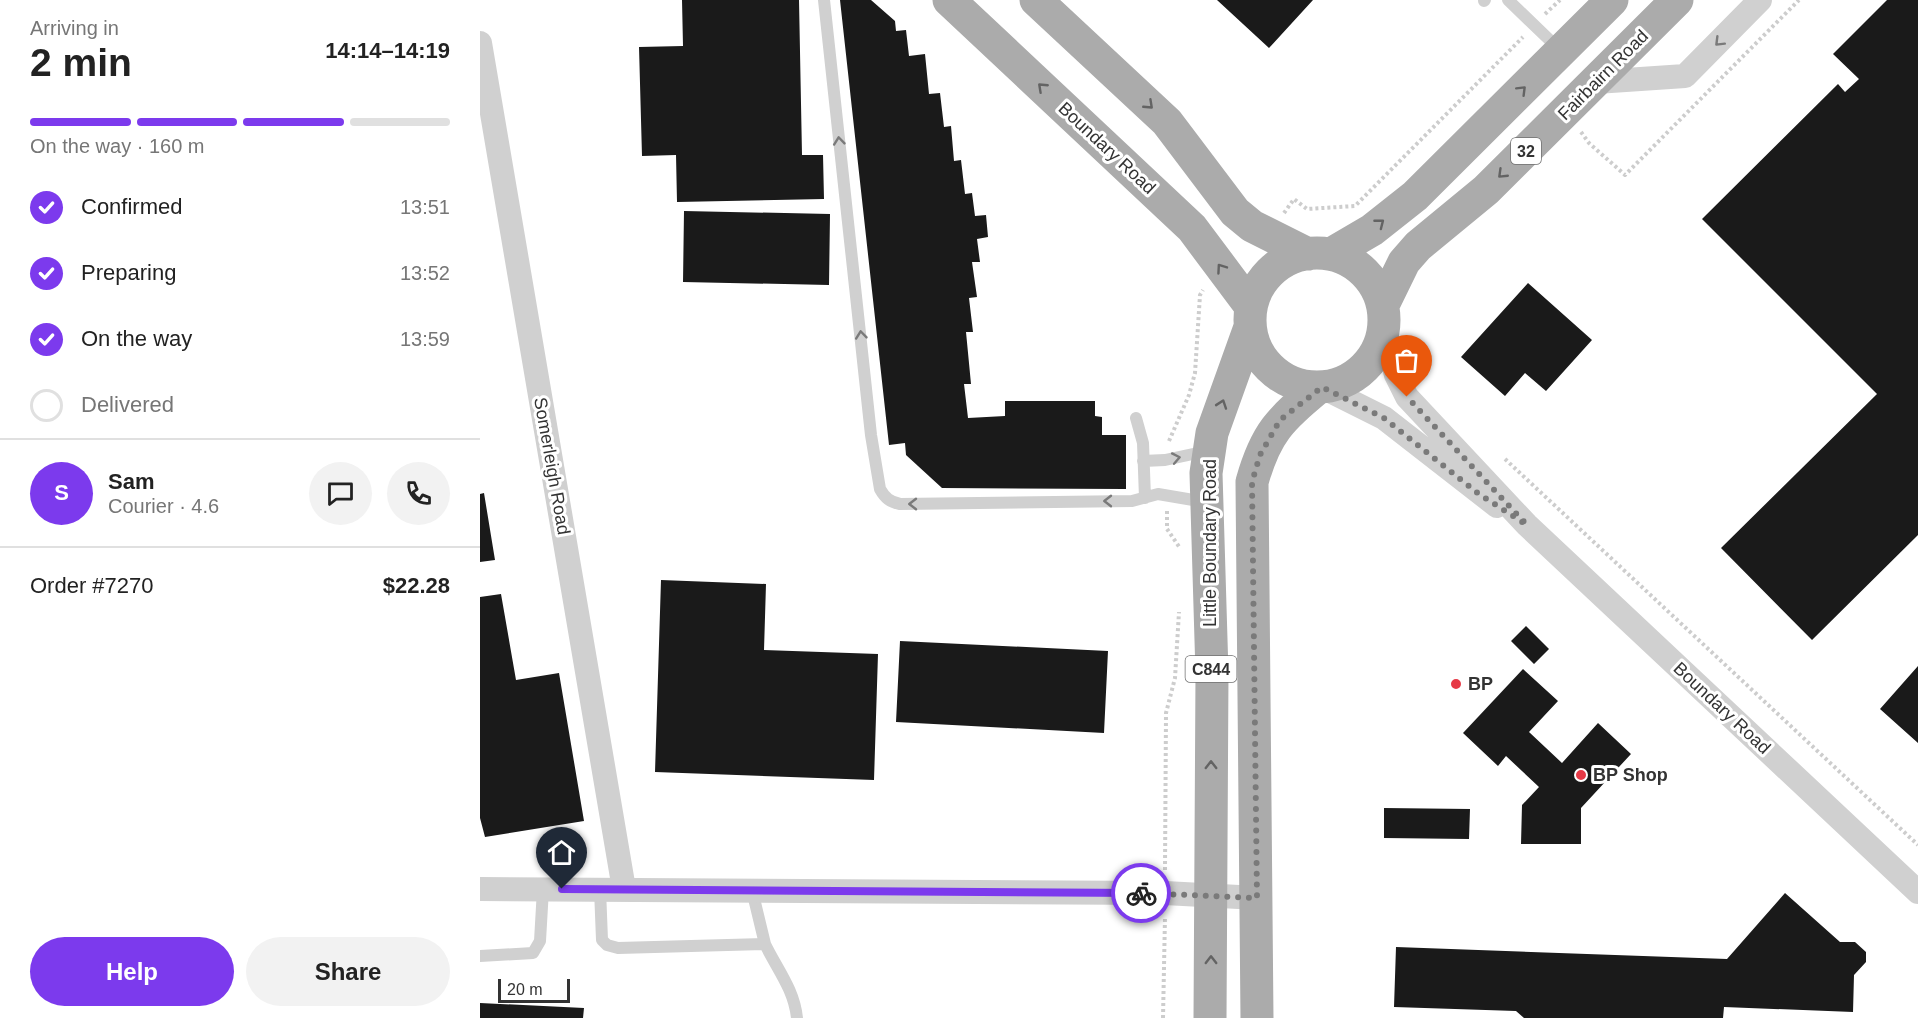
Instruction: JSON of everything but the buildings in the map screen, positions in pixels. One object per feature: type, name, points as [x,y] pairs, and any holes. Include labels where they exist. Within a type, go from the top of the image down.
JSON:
[{"type":"main road","name":"Boundary Road","points":[[949,0],[1192,228],[1251,317]]},
{"type":"main road","points":[[1036,0],[1167,122],[1235,212],[1252,226],[1361,269],[1375,286],[1384,317]]},
{"type":"main road","name":"32","points":[[1251,317],[1258,288],[1271,271],[1288,260],[1319,254],[1371,230],[1415,196],[1612,0]]},
{"type":"main road","name":"Fairbairn Road","points":[[1384,317],[1404,262],[1418,246],[1486,189],[1677,0]]},
{"type":"main road","points":[[1251,317],[1258,351],[1273,370],[1294,383],[1320,387]]},
{"type":"main road","name":"Little Boundary Road","points":[[1210,1018],[1212,673],[1206,473],[1212,433],[1251,317]]},
{"type":"main road","name":"32","points":[[1320,387],[1339,385],[1364,369],[1377,350],[1384,317]]},
{"type":"main road","name":"C844","points":[[1257,1018],[1252,482],[1268,438],[1280,420],[1320,387]]},
{"type":"street","points":[[1596,82],[1686,76],[1760,0]]},
{"type":"street","name":"Somerleigh Road","points":[[480,43],[624,889]]},
{"type":"street","name":"Boundary Road","points":[[1384,317],[1396,375],[1407,397],[1527,525],[1918,892]]},
{"type":"street","name":"Boundary Road","points":[[1320,387],[1384,418],[1479,494],[1527,525]]},
{"type":"street","points":[[480,889],[1211,895],[1257,898]]},
{"type":"lane","points":[[824,0],[879,489],[890,502],[900,504],[1132,501],[1158,494],[1207,502]]},
{"type":"lane","points":[[1508,0],[1561,51]]},
{"type":"lane","points":[[1136,418],[1143,443],[1145,498]]},
{"type":"lane","points":[[1143,461],[1165,460],[1209,451]]},
{"type":"lane","points":[[480,956],[533,953],[540,941],[543,889]]},
{"type":"lane","points":[[600,889],[602,940],[607,945],[618,948],[765,944]]},
{"type":"lane","points":[[752,890],[765,944],[787,981],[796,1004],[797,1018]]},
{"type":"path","points":[[1505,459],[1918,845]]},
{"type":"way so far","points":[[1141,893],[1257,898],[1252,482],[1260,455],[1280,420],[1322,387],[1384,418],[1479,494],[1527,525],[1464,454],[1407,397]]},
{"type":"place","name":"BP","points":[[1456,684]]},
{"type":"place","name":"BP Shop","points":[[1581,775]]},
{"type":"route","points":[[562,889],[1141,893]]}]
